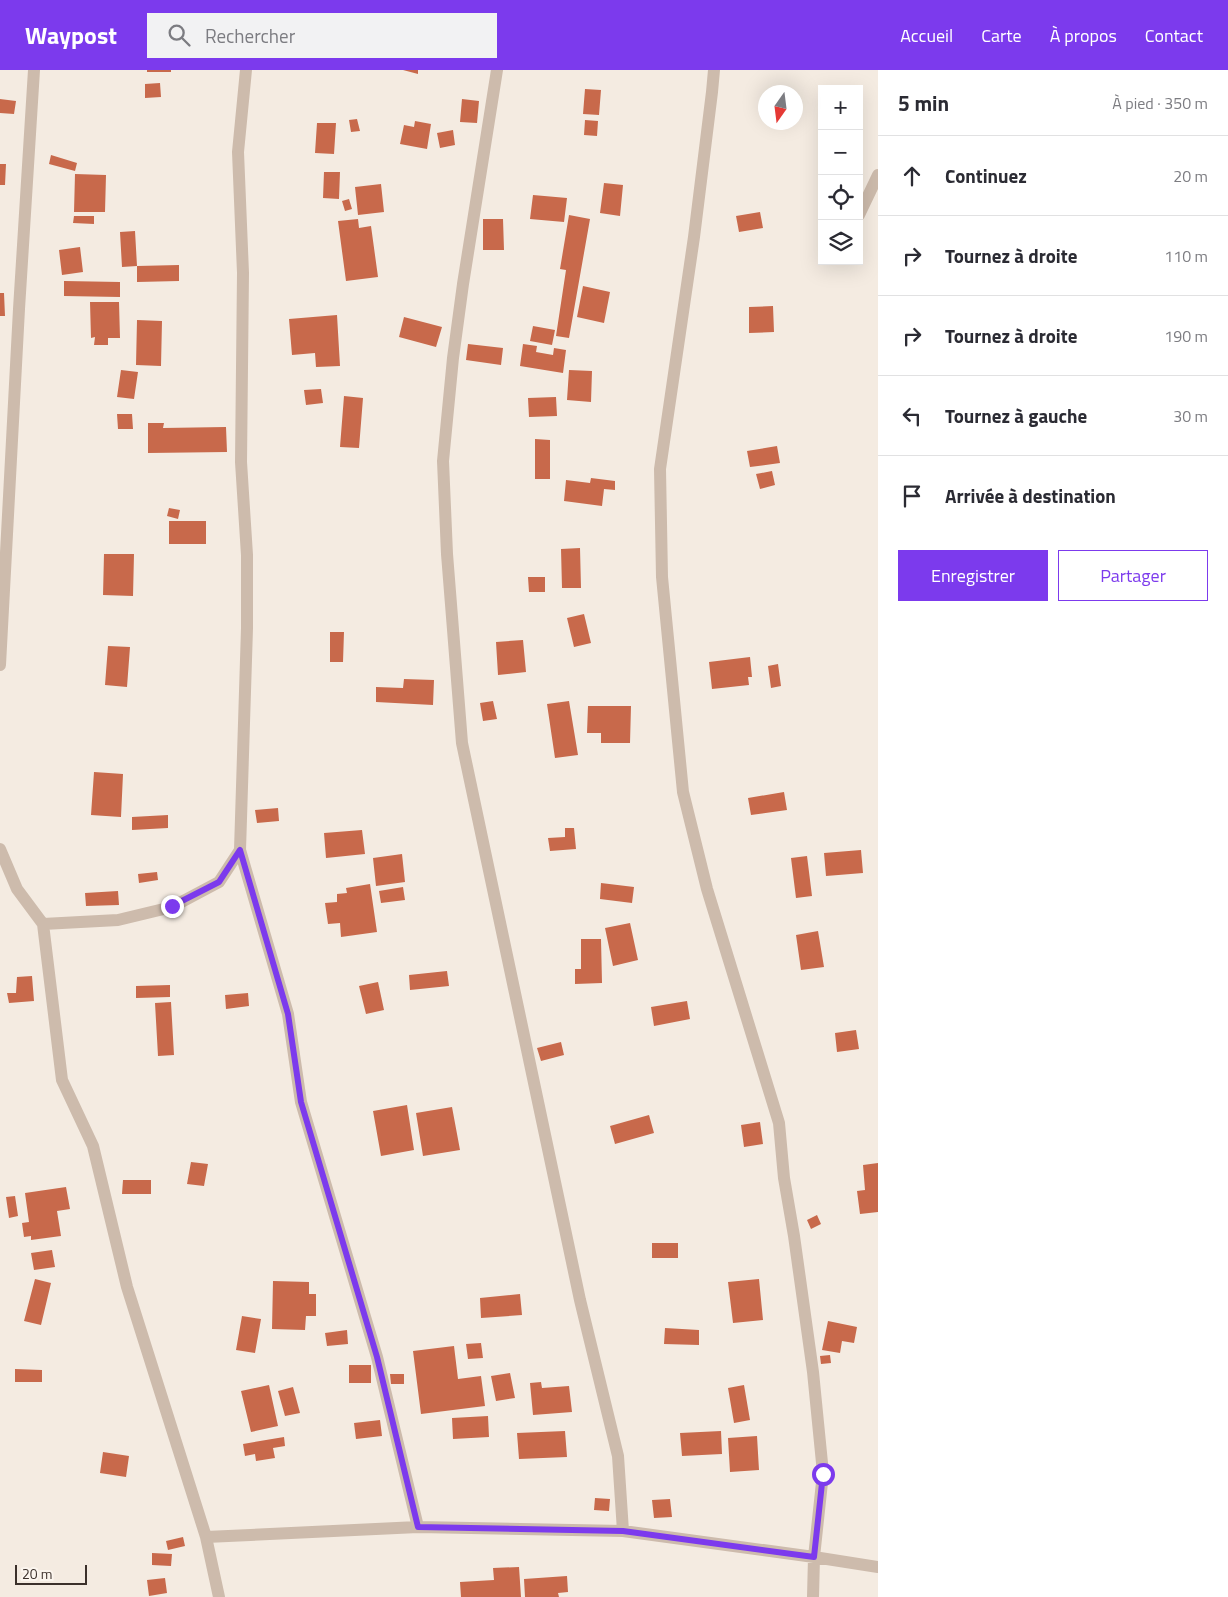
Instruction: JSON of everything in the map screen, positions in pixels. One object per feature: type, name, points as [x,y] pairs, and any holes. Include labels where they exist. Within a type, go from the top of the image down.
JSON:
[{"type":"street","points":[[0,665],[34,70]]},
{"type":"street","points":[[246,70],[238,152],[243,273],[241,462],[247,555],[240,850],[288,1014],[301,1102],[377,1357],[418,1527]]},
{"type":"street","points":[[497,70],[463,284],[453,358],[443,462],[447,554],[462,743],[580,1300],[618,1456],[623,1531]]},
{"type":"street","points":[[714,70],[694,237],[660,468],[662,577],[683,792],[707,890],[780,1123],[784,1178],[812,1363],[823,1474],[814,1557],[813,1597]]},
{"type":"street","points":[[863,207],[878,175]]},
{"type":"street","points":[[0,849],[17,889],[43,924],[62,1080],[93,1146],[127,1287],[206,1537],[219,1597]]},
{"type":"street","points":[[43,924],[118,920],[172,906],[219,882],[240,850]]},
{"type":"street","points":[[206,1537],[418,1527],[623,1531],[878,1567]]},
{"type":"building","points":[[147,70],[171,70],[171,72],[147,72]]},
{"type":"building","points":[[403,70],[418,70],[418,74]]},
{"type":"building","points":[[160,83],[161,97],[145,98],[145,84]]},
{"type":"building","points":[[585,89],[601,90],[599,115],[583,114]]},
{"type":"building","points":[[0,99],[16,101],[14,114],[0,113]]},
{"type":"building","points":[[462,99],[479,101],[477,123],[460,122]]},
{"type":"building","points":[[357,119],[360,131],[351,132],[349,120]]},
{"type":"building","points":[[585,120],[598,121],[597,136],[584,135]]},
{"type":"building","points":[[415,121],[431,124],[427,149],[400,144],[404,125],[414,127]]},
{"type":"building","points":[[317,123],[336,123],[334,154],[315,153]]},
{"type":"building","points":[[453,130],[455,145],[440,148],[437,133]]},
{"type":"building","points":[[51,155],[77,163],[75,171],[49,164]]},
{"type":"building","points":[[0,164],[6,164],[5,185],[0,185]]},
{"type":"building","points":[[324,172],[340,172],[339,199],[323,198]]},
{"type":"building","points":[[75,174],[106,175],[105,212],[74,212]]},
{"type":"building","points":[[604,183],[623,185],[620,216],[600,213]]},
{"type":"building","points":[[381,184],[384,212],[358,215],[355,187]]},
{"type":"building","points":[[533,195],[567,198],[564,222],[530,219]]},
{"type":"building","points":[[349,199],[352,209],[345,211],[342,201]]},
{"type":"building","points":[[760,212],[763,228],[739,232],[736,216]]},
{"type":"building","points":[[569,215],[590,219],[569,338],[556,336],[566,270],[560,269]]},
{"type":"building","points":[[74,216],[94,216],[94,224],[73,223]]},
{"type":"building","points":[[358,219],[359,228],[371,226],[378,277],[346,281],[338,221]]},
{"type":"building","points":[[483,219],[503,219],[504,250],[483,250]]},
{"type":"building","points":[[135,231],[137,266],[122,267],[120,232]]},
{"type":"building","points":[[80,247],[83,272],[62,275],[59,250]]},
{"type":"building","points":[[179,265],[179,281],[137,282],[137,266]]},
{"type":"building","points":[[64,281],[120,282],[120,297],[64,296]]},
{"type":"building","points":[[583,286],[610,292],[604,323],[577,317]]},
{"type":"building","points":[[0,293],[4,293],[5,316],[0,316]]},
{"type":"building","points":[[90,302],[119,302],[120,338],[108,338],[108,345],[94,345],[95,337],[91,338]]},
{"type":"building","points":[[773,306],[774,332],[749,333],[749,307]]},
{"type":"building","points":[[337,315],[340,366],[316,367],[315,353],[292,355],[289,319]]},
{"type":"building","points":[[404,317],[442,327],[436,347],[399,337]]},
{"type":"building","points":[[137,320],[162,321],[161,366],[136,365]]},
{"type":"building","points":[[533,326],[555,330],[552,345],[530,341]]},
{"type":"building","points":[[468,344],[503,348],[501,365],[466,360]]},
{"type":"building","points":[[523,344],[537,346],[536,352],[553,355],[554,348],[566,350],[563,373],[520,366]]},
{"type":"building","points":[[121,370],[138,372],[134,399],[117,397]]},
{"type":"building","points":[[569,370],[592,371],[591,402],[567,400]]},
{"type":"building","points":[[321,389],[323,403],[306,405],[304,390]]},
{"type":"building","points":[[344,396],[363,398],[359,448],[340,447]]},
{"type":"building","points":[[556,397],[557,416],[529,417],[528,398]]},
{"type":"building","points":[[117,414],[132,414],[133,429],[118,429]]},
{"type":"building","points":[[148,423],[164,423],[163,428],[226,427],[227,452],[148,453]]},
{"type":"building","points":[[535,439],[550,440],[550,479],[535,479]]},
{"type":"building","points":[[777,446],[780,463],[750,467],[747,451]]},
{"type":"building","points":[[772,471],[775,485],[760,489],[756,474]]},
{"type":"building","points":[[591,478],[615,481],[615,490],[604,489],[602,506],[564,501],[566,480],[590,483]]},
{"type":"building","points":[[169,508],[180,510],[178,519],[167,516]]},
{"type":"building","points":[[169,521],[206,521],[206,544],[169,544]]},
{"type":"building","points":[[580,548],[581,588],[562,588],[561,549]]},
{"type":"building","points":[[104,554],[134,554],[133,596],[103,595]]},
{"type":"building","points":[[528,577],[545,577],[545,592],[529,592]]},
{"type":"building","points":[[584,614],[591,643],[574,647],[567,618]]},
{"type":"building","points":[[330,632],[344,632],[343,662],[330,662]]},
{"type":"building","points":[[523,640],[526,672],[498,675],[496,642]]},
{"type":"building","points":[[108,646],[130,647],[127,687],[105,685]]},
{"type":"building","points":[[750,657],[752,677],[748,677],[749,685],[712,689],[709,662]]},
{"type":"building","points":[[778,664],[781,686],[771,688],[768,666]]},
{"type":"building","points":[[404,679],[434,680],[433,705],[376,702],[376,687],[403,688]]},
{"type":"building","points":[[493,701],[497,719],[483,721],[480,703]]},
{"type":"building","points":[[569,701],[578,755],[555,758],[547,704]]},
{"type":"building","points":[[588,706],[631,706],[630,743],[601,743],[601,733],[587,733]]},
{"type":"building","points":[[94,772],[123,774],[121,817],[91,815]]},
{"type":"building","points":[[784,792],[787,810],[751,815],[748,798]]},
{"type":"building","points":[[278,808],[279,821],[257,823],[255,810]]},
{"type":"building","points":[[168,815],[168,828],[132,830],[132,817]]},
{"type":"building","points":[[565,828],[574,828],[576,849],[550,851],[548,838],[565,837]]},
{"type":"building","points":[[362,830],[365,854],[326,858],[324,833]]},
{"type":"building","points":[[861,850],[863,873],[826,876],[824,853]]},
{"type":"building","points":[[402,854],[405,882],[376,886],[373,858]]},
{"type":"building","points":[[807,856],[812,896],[796,898],[791,858]]},
{"type":"building","points":[[157,872],[158,880],[139,883],[138,874]]},
{"type":"building","points":[[601,883],[634,887],[632,903],[600,899]]},
{"type":"building","points":[[370,884],[377,932],[341,937],[340,923],[328,924],[325,903],[337,902],[337,894],[347,893],[346,888]]},
{"type":"building","points":[[403,887],[405,900],[381,903],[379,891]]},
{"type":"building","points":[[118,891],[119,905],[86,906],[85,893]]},
{"type":"building","points":[[630,923],[638,960],[613,966],[605,928]]},
{"type":"building","points":[[818,931],[824,967],[801,970],[796,935]]},
{"type":"building","points":[[581,939],[601,939],[602,983],[575,984],[575,969],[581,969]]},
{"type":"building","points":[[447,971],[449,986],[410,990],[409,975]]},
{"type":"building","points":[[32,976],[34,1001],[9,1003],[7,993],[16,993],[17,977]]},
{"type":"building","points":[[378,982],[384,1010],[366,1014],[359,986]]},
{"type":"building","points":[[170,985],[170,997],[136,998],[136,986]]},
{"type":"building","points":[[248,993],[249,1006],[226,1009],[225,995]]},
{"type":"building","points":[[687,1001],[690,1019],[654,1026],[651,1007]]},
{"type":"building","points":[[171,1002],[174,1055],[158,1056],[155,1003]]},
{"type":"building","points":[[856,1030],[859,1049],[837,1052],[835,1033]]},
{"type":"building","points":[[561,1042],[564,1055],[541,1061],[537,1048]]},
{"type":"building","points":[[407,1105],[414,1150],[381,1156],[373,1111]]},
{"type":"building","points":[[452,1107],[460,1150],[423,1156],[416,1113]]},
{"type":"building","points":[[649,1115],[654,1133],[615,1144],[610,1126]]},
{"type":"building","points":[[760,1122],[763,1144],[744,1147],[741,1125]]},
{"type":"building","points":[[191,1162],[208,1164],[204,1186],[187,1184]]},
{"type":"building","points":[[878,1163],[878,1212],[860,1214],[857,1191],[865,1190],[863,1165]]},
{"type":"building","points":[[123,1180],[151,1180],[151,1194],[122,1194]]},
{"type":"building","points":[[66,1187],[70,1209],[57,1211],[61,1236],[31,1240],[31,1236],[24,1237],[22,1223],[29,1222],[25,1193]]},
{"type":"building","points":[[15,1196],[18,1216],[9,1218],[6,1197]]},
{"type":"building","points":[[817,1215],[821,1224],[811,1229],[807,1220]]},
{"type":"building","points":[[652,1243],[678,1243],[678,1258],[652,1258]]},
{"type":"building","points":[[52,1250],[55,1267],[34,1270],[31,1253]]},
{"type":"building","points":[[35,1279],[51,1283],[41,1325],[24,1321]]},
{"type":"building","points":[[759,1279],[763,1320],[733,1323],[728,1282]]},
{"type":"building","points":[[273,1281],[309,1282],[309,1294],[316,1294],[316,1316],[306,1316],[305,1330],[272,1329]]},
{"type":"building","points":[[520,1294],[522,1315],[481,1318],[480,1298]]},
{"type":"building","points":[[242,1316],[261,1319],[255,1353],[236,1350]]},
{"type":"building","points":[[828,1321],[857,1327],[854,1343],[842,1341],[840,1353],[822,1350]]},
{"type":"building","points":[[665,1328],[699,1330],[699,1345],[664,1344]]},
{"type":"building","points":[[347,1330],[348,1344],[327,1346],[325,1333]]},
{"type":"building","points":[[481,1343],[483,1358],[468,1359],[466,1344]]},
{"type":"building","points":[[454,1346],[458,1379],[481,1376],[485,1406],[421,1414],[413,1351]]},
{"type":"building","points":[[830,1355],[831,1363],[821,1364],[820,1356]]},
{"type":"building","points":[[349,1365],[371,1365],[371,1383],[349,1383]]},
{"type":"building","points":[[15,1369],[42,1370],[42,1382],[15,1382]]},
{"type":"building","points":[[510,1373],[515,1398],[496,1401],[491,1376]]},
{"type":"building","points":[[390,1374],[404,1374],[404,1384],[391,1384]]},
{"type":"building","points":[[541,1382],[542,1388],[569,1386],[572,1412],[533,1415],[530,1383]]},
{"type":"building","points":[[269,1385],[278,1426],[251,1432],[241,1391]]},
{"type":"building","points":[[744,1385],[750,1420],[734,1423],[728,1388]]},
{"type":"building","points":[[293,1387],[300,1413],[285,1416],[278,1391]]},
{"type":"building","points":[[488,1416],[489,1437],[453,1439],[452,1418]]},
{"type":"building","points":[[380,1420],[382,1436],[356,1439],[354,1423]]},
{"type":"building","points":[[565,1431],[567,1457],[519,1459],[517,1433]]},
{"type":"building","points":[[721,1431],[722,1454],[682,1456],[680,1433]]},
{"type":"building","points":[[757,1436],[759,1470],[730,1472],[728,1438]]},
{"type":"building","points":[[284,1437],[285,1446],[273,1448],[275,1458],[256,1461],[255,1454],[245,1456],[243,1444]]},
{"type":"building","points":[[103,1452],[129,1456],[126,1477],[100,1473]]},
{"type":"building","points":[[595,1498],[610,1499],[609,1511],[594,1510]]},
{"type":"building","points":[[670,1499],[672,1517],[654,1518],[652,1500]]},
{"type":"building","points":[[183,1537],[185,1546],[168,1550],[166,1541]]},
{"type":"building","points":[[152,1553],[172,1554],[171,1566],[152,1565]]},
{"type":"building","points":[[519,1567],[521,1597],[461,1597],[460,1582],[494,1580],[493,1568]]},
{"type":"building","points":[[567,1576],[568,1592],[558,1593],[559,1597],[525,1597],[524,1579]]},
{"type":"building","points":[[165,1578],[167,1593],[149,1596],[147,1580]]},
{"type":"route","points":[[172,906],[219,882],[240,850],[288,1014],[301,1102],[377,1357],[418,1527],[623,1531],[814,1557],[823,1474]]}]
